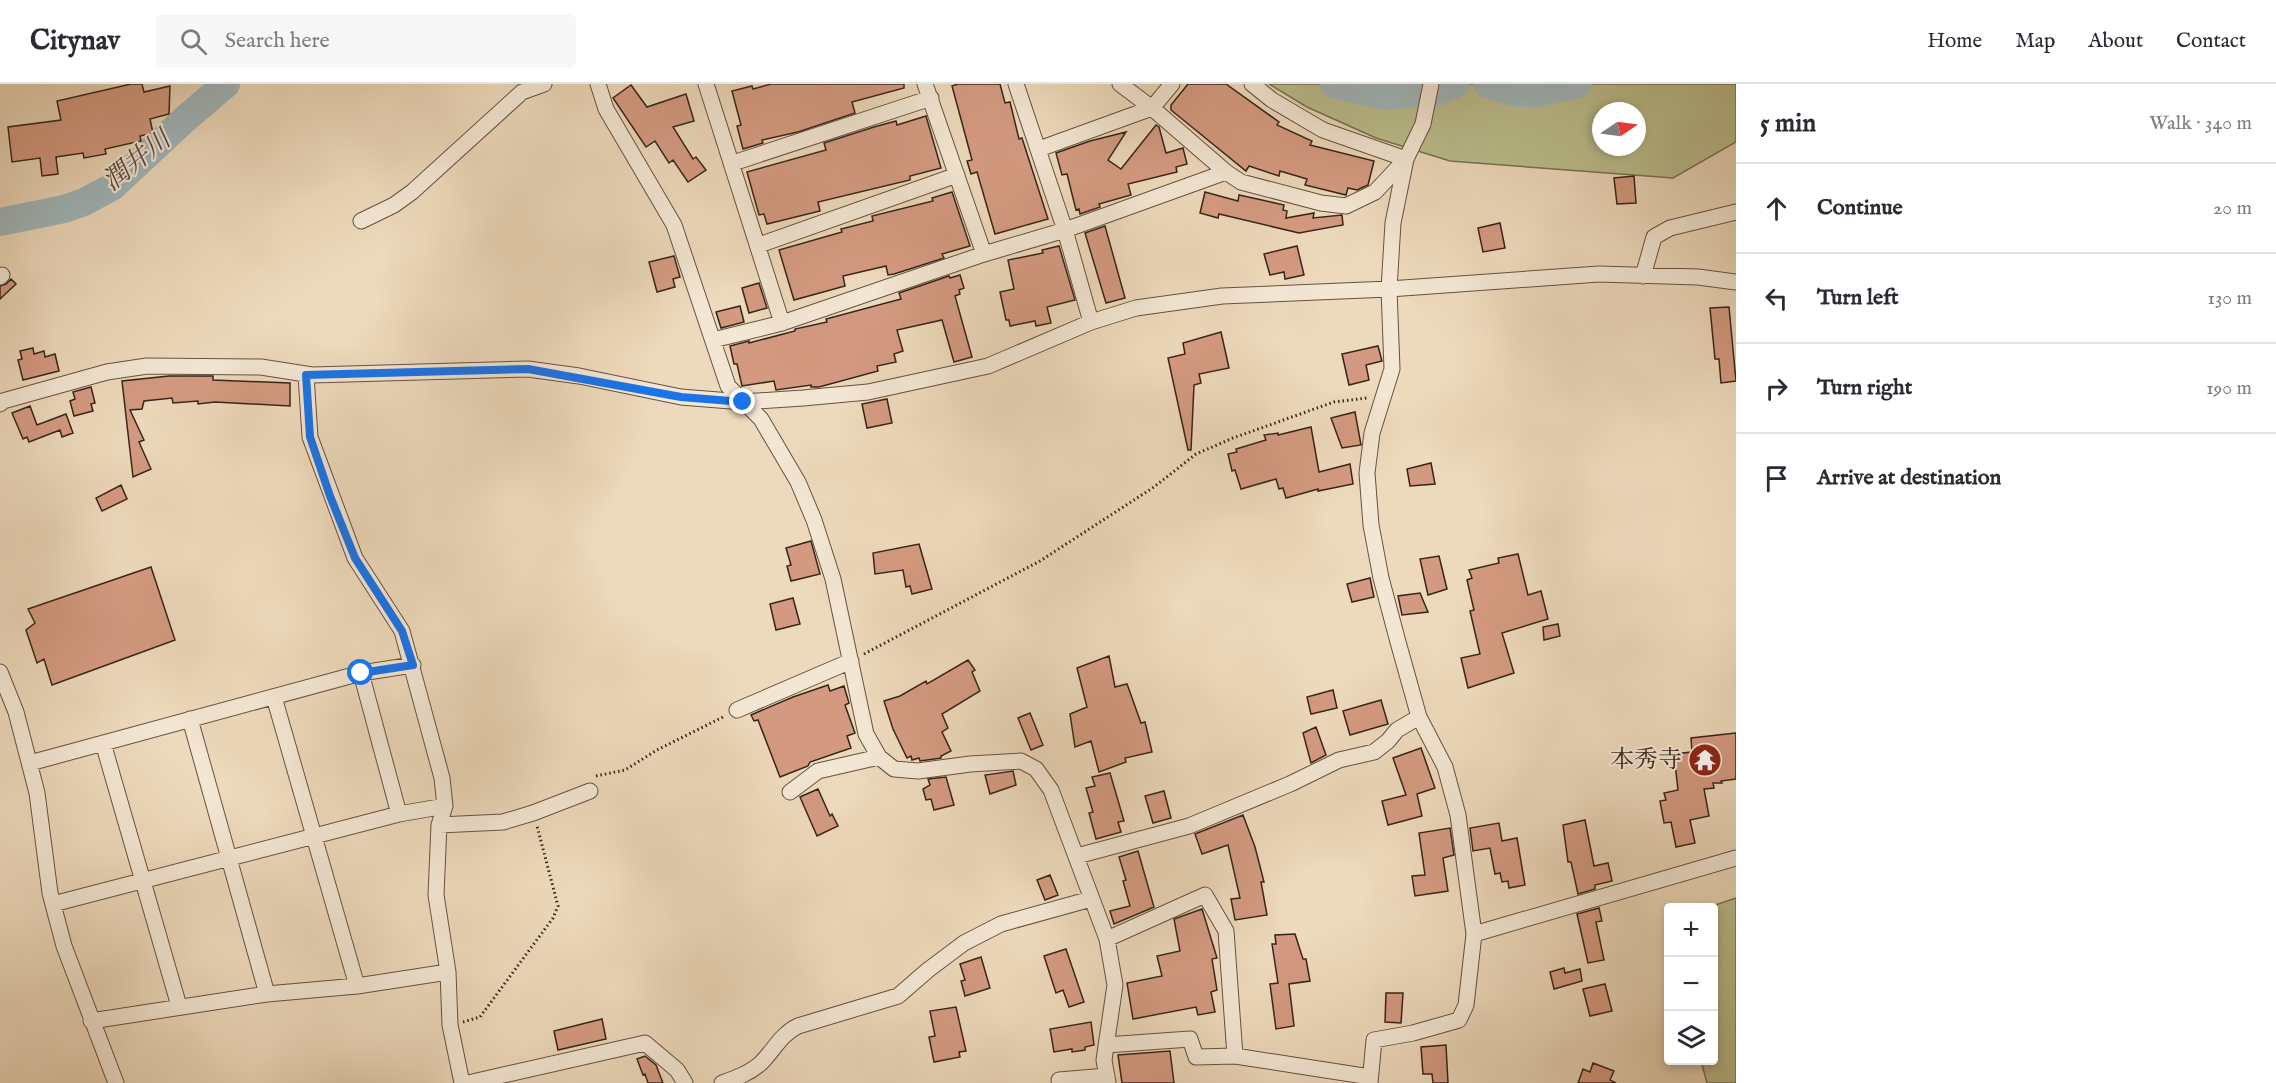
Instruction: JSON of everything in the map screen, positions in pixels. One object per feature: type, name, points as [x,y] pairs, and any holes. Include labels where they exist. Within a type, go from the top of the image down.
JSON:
[{"type":"street","points":[[361,221],[394,205],[412,192],[522,92],[544,84]]},
{"type":"street","points":[[598,84],[606,109],[674,225],[728,386],[761,419],[798,482],[814,520],[833,579],[866,734],[879,757],[894,769],[918,771],[970,764],[1021,761],[1036,769],[1051,790],[1107,939],[1115,985],[1104,1060],[1107,1079],[1059,1080]]},
{"type":"street","points":[[706,84],[782,323]]},
{"type":"street","points":[[1016,84],[1065,230],[1091,322]]},
{"type":"street","points":[[1120,84],[1240,182],[1321,203],[1346,206],[1375,192],[1406,159]]},
{"type":"street","points":[[1039,149],[1152,108],[1172,84]]},
{"type":"street","points":[[1252,84],[1272,100],[1323,130],[1406,159]]},
{"type":"street","points":[[1106,1045],[1190,1039],[1196,1057],[1235,1056],[1370,1080],[1374,1040],[1413,1033],[1459,1020],[1466,1005],[1474,934],[1458,814],[1445,767],[1419,717],[1381,578],[1371,525],[1367,473],[1372,433],[1392,369],[1389,289],[1393,223],[1406,159],[1424,124],[1431,84]]},
{"type":"street","points":[[733,163],[928,91],[984,254]]},
{"type":"street","points":[[713,340],[782,323],[984,254],[1065,230],[1226,172]]},
{"type":"street","points":[[759,245],[957,175]]},
{"type":"street","points":[[1642,276],[1654,237],[1670,228],[1736,212]]},
{"type":"street","points":[[1,402],[106,372],[147,366],[261,367],[306,375],[528,369],[681,397],[743,402],[868,392],[988,366],[1091,322],[1136,308],[1222,296],[1389,289],[1599,274],[1698,277],[1736,282]]},
{"type":"street","points":[[306,375],[310,437],[330,496],[355,558],[402,631],[442,778],[445,806],[439,825],[436,894],[448,972],[450,1025],[462,1083]]},
{"type":"street","points":[[737,710],[851,661]]},
{"type":"street","points":[[30,763],[361,673],[413,665]]},
{"type":"street","points":[[0,672],[16,712],[30,763],[37,794],[53,904],[64,946],[116,1083]]},
{"type":"street","points":[[361,673],[399,814]]},
{"type":"street","points":[[274,697],[357,986]]},
{"type":"street","points":[[1077,856],[1189,826],[1290,784],[1339,760],[1374,752],[1397,730],[1419,717]]},
{"type":"street","points":[[190,719],[267,994]]},
{"type":"street","points":[[103,743],[180,1006]]},
{"type":"street","points":[[790,792],[818,771],[879,757]]},
{"type":"street","points":[[439,825],[503,822],[590,791]]},
{"type":"street","points":[[53,904],[399,814],[445,806]]},
{"type":"street","points":[[1474,934],[1736,858]]},
{"type":"street","points":[[1107,939],[1205,895],[1226,931],[1235,1056]]},
{"type":"street","points":[[722,1083],[748,1073],[760,1064],[787,1031],[898,996],[964,943],[1001,924],[1091,899]]},
{"type":"street","points":[[92,1021],[267,994],[357,986],[448,972]]},
{"type":"street","points":[[468,1083],[645,1043],[677,1070],[685,1083]]},
{"type":"path","points":[[851,661],[1040,561],[1154,487],[1196,454],[1233,438],[1334,402],[1384,395]]},
{"type":"path","points":[[590,791],[594,777],[625,770],[657,750],[737,710]]},
{"type":"path","points":[[450,1025],[480,1017],[553,918],[558,906],[533,813]]},
{"type":"green space","points":[[1269,84],[1736,84],[1736,142],[1673,178],[1450,161],[1376,138],[1307,107]]},
{"type":"green space","points":[[1736,898],[1736,1083],[1707,1083],[1702,1065],[1718,1065],[1718,904]]},
{"type":"building","points":[[131,84],[142,84],[144,92],[170,86],[169,114],[150,119],[153,133],[140,136],[141,141],[105,149],[106,154],[84,158],[83,153],[56,157],[58,174],[42,176],[40,158],[12,162],[8,127],[61,120],[57,101]]},
{"type":"building","points":[[771,84],[904,84],[904,88],[852,102],[855,113],[798,132],[762,140],[763,143],[743,149],[737,126],[741,125],[732,91]]},
{"type":"building","points":[[1000,84],[1005,103],[1010,102],[1019,139],[1022,138],[1048,219],[995,234],[977,172],[971,174],[967,161],[972,160],[952,86]]},
{"type":"building","points":[[1188,84],[1226,84],[1279,122],[1277,125],[1312,141],[1310,145],[1374,161],[1368,185],[1357,190],[1348,188],[1346,195],[1305,185],[1307,179],[1280,171],[1279,176],[1249,166],[1246,171],[1171,110],[1171,105]]},
{"type":"building","points":[[631,85],[647,107],[686,94],[694,121],[673,127],[693,159],[696,157],[706,170],[688,182],[673,160],[669,163],[655,141],[646,147],[613,98]]},
{"type":"building","points":[[926,116],[941,168],[910,176],[910,180],[818,202],[820,211],[767,224],[764,214],[759,215],[747,172],[826,150],[824,143],[874,127],[896,121],[897,125]]},
{"type":"building","points":[[1156,125],[1159,127],[1166,153],[1183,148],[1187,164],[1176,167],[1177,172],[1128,184],[1131,195],[1099,204],[1100,207],[1080,214],[1079,209],[1076,210],[1067,174],[1062,175],[1056,153],[1126,132],[1108,160],[1121,169]]},
{"type":"building","points":[[1634,176],[1636,203],[1617,204],[1614,178]]},
{"type":"building","points":[[952,192],[970,246],[942,254],[944,258],[894,274],[888,275],[886,266],[843,276],[845,286],[794,300],[779,250],[842,232],[841,229],[873,221],[872,216],[933,201],[932,198]]},
{"type":"building","points":[[1205,192],[1238,201],[1239,195],[1284,205],[1283,210],[1287,211],[1286,218],[1314,213],[1313,218],[1342,215],[1343,225],[1299,233],[1219,214],[1218,218],[1200,213]]},
{"type":"building","points":[[1500,223],[1505,248],[1483,252],[1478,228]]},
{"type":"building","points":[[1105,226],[1125,298],[1106,303],[1085,233]]},
{"type":"building","points":[[1059,246],[1075,300],[1047,307],[1051,323],[1036,326],[1035,321],[1010,326],[1009,320],[1006,320],[1000,292],[1014,289],[1008,260],[1043,253],[1042,250]]},
{"type":"building","points":[[1297,246],[1304,275],[1285,279],[1284,272],[1270,275],[1264,254]]},
{"type":"building","points":[[674,256],[680,277],[673,279],[675,287],[657,292],[649,262]]},
{"type":"building","points":[[960,275],[964,288],[959,290],[960,294],[955,296],[972,357],[954,362],[942,320],[897,330],[903,351],[894,354],[896,362],[877,366],[878,371],[819,387],[811,387],[811,385],[776,390],[774,381],[742,386],[730,346],[827,322],[826,319],[901,299],[899,293],[949,276],[950,278]]},
{"type":"building","points":[[11,279],[16,284],[0,299],[0,286]]},
{"type":"building","points":[[759,283],[767,308],[749,313],[742,288]]},
{"type":"building","points":[[740,306],[744,322],[721,328],[716,312]]},
{"type":"building","points":[[1729,307],[1736,381],[1721,383],[1719,359],[1715,359],[1710,308]]},
{"type":"building","points":[[1221,332],[1229,368],[1199,374],[1201,383],[1194,385],[1191,450],[1188,450],[1168,358],[1185,354],[1183,343]]},
{"type":"building","points":[[1378,346],[1382,361],[1366,365],[1369,380],[1349,385],[1342,354]]},
{"type":"building","points":[[33,348],[34,354],[44,351],[45,357],[55,354],[59,371],[23,380],[18,360],[22,359],[20,351]]},
{"type":"building","points":[[169,376],[213,376],[213,380],[290,383],[290,406],[215,402],[198,404],[198,401],[173,403],[172,398],[144,401],[142,409],[130,410],[144,440],[139,442],[151,469],[133,477],[122,381]]},
{"type":"building","points":[[91,387],[95,403],[91,404],[93,411],[74,416],[70,401],[75,399],[73,392]]},
{"type":"building","points":[[887,399],[892,423],[867,428],[862,404]]},
{"type":"building","points":[[30,406],[37,425],[66,414],[73,433],[62,437],[60,430],[29,442],[27,437],[23,439],[12,413]]},
{"type":"building","points":[[1355,412],[1361,445],[1342,448],[1331,418]]},
{"type":"building","points":[[1311,427],[1319,472],[1350,464],[1353,484],[1318,491],[1318,489],[1286,498],[1283,488],[1279,489],[1276,479],[1241,489],[1235,470],[1232,471],[1228,454],[1237,452],[1236,449],[1266,440],[1264,435],[1278,433],[1278,435]]},
{"type":"building","points":[[1431,463],[1435,484],[1410,486],[1407,469]]},
{"type":"building","points":[[121,485],[127,499],[102,511],[96,498]]},
{"type":"building","points":[[811,541],[820,574],[791,581],[787,566],[791,565],[786,548]]},
{"type":"building","points":[[919,544],[932,589],[912,594],[910,586],[906,587],[903,570],[875,574],[873,553]]},
{"type":"building","points":[[1518,554],[1528,595],[1541,591],[1548,619],[1502,633],[1514,673],[1468,688],[1461,658],[1480,654],[1470,611],[1474,610],[1467,580],[1472,578],[1469,570],[1499,563],[1498,558]]},
{"type":"building","points":[[1439,556],[1447,589],[1428,595],[1420,559]]},
{"type":"building","points":[[151,567],[175,640],[52,685],[44,659],[37,663],[26,630],[35,623],[28,609]]},
{"type":"building","points":[[1370,578],[1374,597],[1352,602],[1347,584]]},
{"type":"building","points":[[1420,593],[1428,612],[1402,615],[1398,596]]},
{"type":"building","points":[[793,598],[800,624],[776,630],[770,604]]},
{"type":"building","points":[[1558,624],[1560,636],[1544,640],[1543,627]]},
{"type":"building","points":[[1109,656],[1115,687],[1127,684],[1141,723],[1145,722],[1152,752],[1125,758],[1126,762],[1099,772],[1091,741],[1075,747],[1070,714],[1087,707],[1077,668]]},
{"type":"building","points":[[968,660],[975,670],[972,672],[980,691],[942,714],[948,728],[942,732],[951,751],[941,758],[920,761],[919,758],[912,760],[911,756],[907,758],[893,729],[884,701],[900,696],[926,681],[927,684]]},
{"type":"building","points":[[828,685],[830,691],[844,686],[849,703],[845,705],[855,733],[847,736],[851,748],[810,762],[808,766],[780,777],[758,720],[754,721],[751,715]]},
{"type":"building","points":[[1333,690],[1337,708],[1311,714],[1307,697]]},
{"type":"building","points":[[1381,700],[1388,724],[1350,735],[1343,711]]},
{"type":"building","points":[[1030,713],[1043,745],[1031,750],[1018,718]]},
{"type":"building","points":[[1316,727],[1326,755],[1311,763],[1303,733]]},
{"type":"building","points":[[1736,733],[1736,779],[1713,783],[1714,788],[1704,789],[1709,816],[1690,820],[1695,843],[1676,847],[1671,822],[1664,823],[1660,801],[1666,800],[1664,793],[1678,790],[1674,754],[1692,752],[1691,738]]},
{"type":"building","points":[[1421,748],[1435,788],[1417,794],[1422,816],[1388,825],[1382,801],[1406,795],[1393,758]]},
{"type":"building","points":[[1013,771],[1016,785],[990,794],[985,775]]},
{"type":"building","points":[[1110,773],[1124,821],[1118,822],[1121,832],[1096,839],[1089,813],[1093,812],[1086,788],[1095,786],[1092,777]]},
{"type":"building","points":[[946,777],[954,805],[934,810],[931,799],[926,800],[923,789],[930,785],[928,779]]},
{"type":"building","points":[[818,789],[830,816],[832,814],[838,826],[817,836],[800,797]]},
{"type":"building","points":[[1164,791],[1171,818],[1153,823],[1145,796]]},
{"type":"building","points":[[1243,815],[1255,847],[1264,882],[1261,882],[1267,915],[1235,920],[1231,899],[1240,898],[1228,845],[1202,854],[1195,834]]},
{"type":"building","points":[[1585,820],[1594,866],[1608,863],[1612,881],[1595,885],[1595,889],[1578,894],[1571,862],[1568,862],[1563,825]]},
{"type":"building","points":[[1499,823],[1502,841],[1517,838],[1525,885],[1509,888],[1508,881],[1502,882],[1500,873],[1495,874],[1490,848],[1473,851],[1470,828]]},
{"type":"building","points":[[1450,828],[1454,855],[1443,858],[1448,891],[1415,896],[1412,876],[1425,875],[1419,833]]},
{"type":"building","points":[[1138,851],[1154,907],[1114,924],[1110,911],[1130,906],[1119,857]]},
{"type":"building","points":[[1050,875],[1058,895],[1045,900],[1037,880]]},
{"type":"building","points":[[1599,908],[1602,921],[1596,922],[1604,960],[1588,963],[1577,914]]},
{"type":"building","points":[[1202,909],[1217,958],[1212,959],[1217,990],[1211,992],[1215,1012],[1198,1015],[1196,1007],[1133,1019],[1127,983],[1162,976],[1157,956],[1180,951],[1174,919]]},
{"type":"building","points":[[1295,934],[1303,959],[1306,959],[1310,981],[1289,984],[1294,1026],[1276,1029],[1270,984],[1278,983],[1272,944],[1276,944],[1275,935]]},
{"type":"building","points":[[1066,949],[1084,1002],[1069,1007],[1063,990],[1056,993],[1044,956]]},
{"type":"building","points":[[981,957],[990,988],[965,996],[961,981],[965,980],[960,964]]},
{"type":"building","points":[[1564,968],[1565,973],[1580,969],[1582,981],[1554,989],[1550,972]]},
{"type":"building","points":[[1605,984],[1612,1011],[1590,1016],[1583,989]]},
{"type":"building","points":[[1386,993],[1403,993],[1401,1023],[1385,1022]]},
{"type":"building","points":[[956,1007],[966,1051],[959,1052],[960,1057],[934,1062],[929,1037],[935,1036],[930,1011]]},
{"type":"building","points":[[602,1019],[606,1039],[558,1050],[554,1031]]},
{"type":"building","points":[[1091,1022],[1094,1045],[1085,1047],[1085,1050],[1072,1052],[1072,1049],[1054,1052],[1050,1029]]},
{"type":"building","points":[[1446,1045],[1448,1083],[1433,1083],[1432,1074],[1423,1074],[1421,1047]]},
{"type":"building","points":[[1170,1051],[1174,1083],[1122,1083],[1118,1055]]},
{"type":"building","points":[[645,1056],[656,1065],[663,1083],[648,1083],[637,1059]]},
{"type":"building","points":[[1593,1063],[1614,1071],[1610,1080],[1616,1083],[1578,1083],[1583,1069],[1590,1072]]},
{"type":"waterway","name":"潤井川","points":[[0,222],[64,209],[84,202],[112,187],[226,84]]},
{"type":"waterway","points":[[1334,84],[1385,96],[1439,91],[1456,84]]},
{"type":"waterway","points":[[1487,84],[1516,93],[1536,93],[1578,84]]},
{"type":"place","name":"本秀寺","points":[[1705,760]]},
{"type":"route","points":[[361,673],[413,665],[402,631],[355,558],[330,496],[310,437],[306,375],[528,369],[579,376],[681,397],[743,402]]}]
